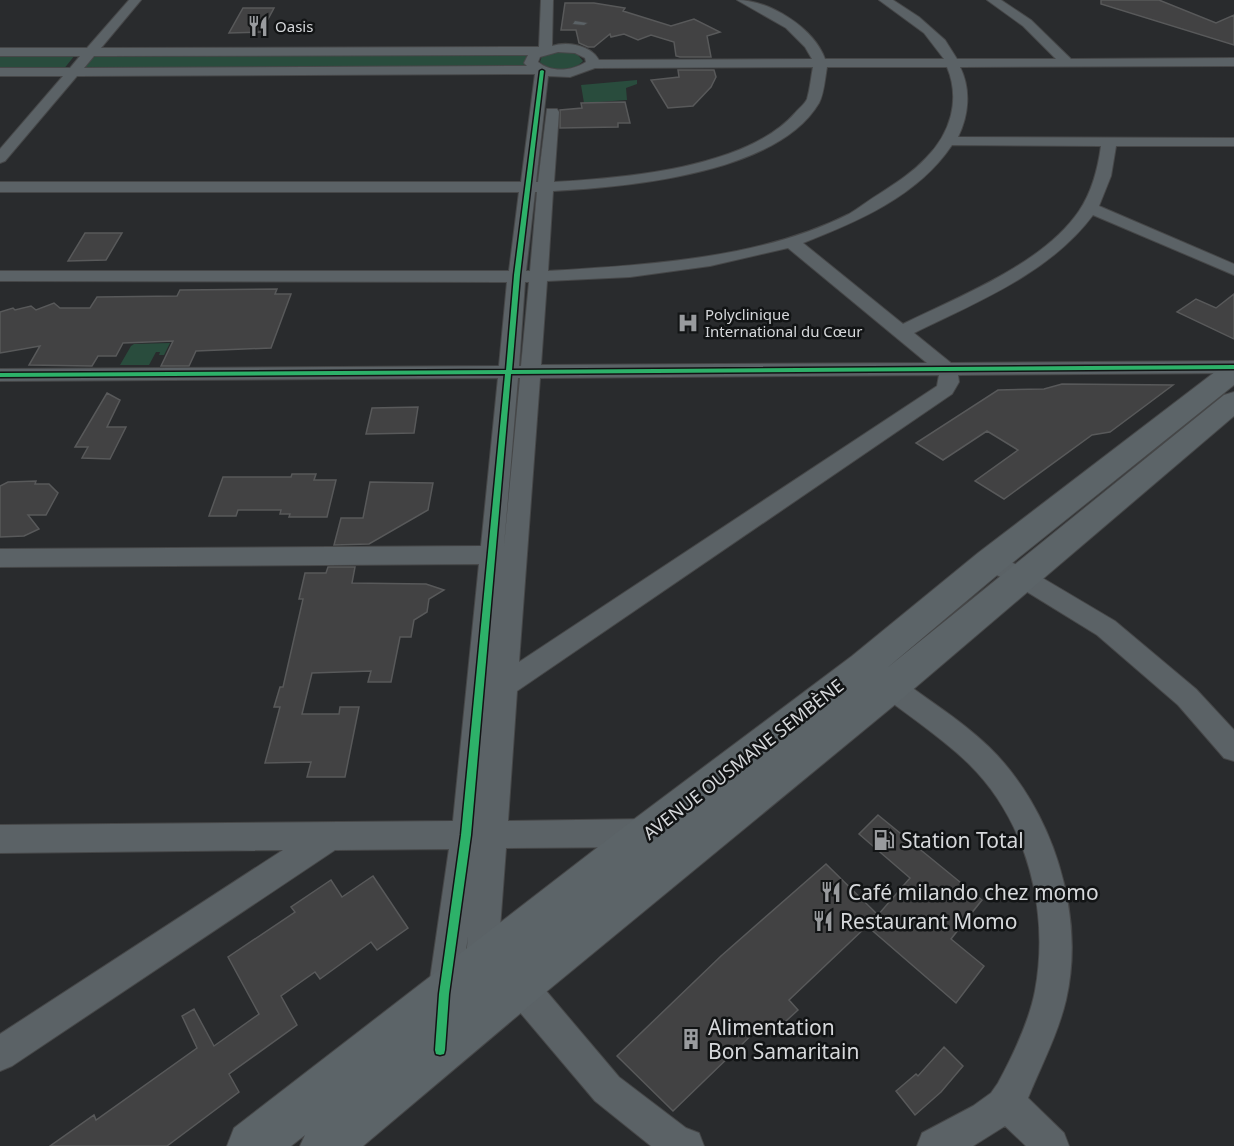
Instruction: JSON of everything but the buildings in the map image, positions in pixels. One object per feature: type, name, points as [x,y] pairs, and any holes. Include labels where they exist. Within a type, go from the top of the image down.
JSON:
[{"type":"main road","name":"AVENUE OUSMANE SEMBÈNE","points":[[325,1146],[519,985],[1005,569],[1234,369]]},
{"type":"main road","name":"AVENUE OUSMANE SEMBÈNE","points":[[1005,569],[1234,401]]},
{"type":"main road","name":"AVENUE OUSMANE SEMBÈNE","points":[[252,1146],[646,833],[877,677]]},
{"type":"street","points":[[0,158],[135,0]]},
{"type":"street","points":[[472,1024],[491,958],[479,835],[479,703],[503,555],[536,187],[546,61],[548,0]]},
{"type":"street","points":[[546,61],[559,23],[558,0]]},
{"type":"street","points":[[0,187],[536,187],[649,178],[695,169],[752,149],[785,130],[806,111],[816,96],[820,78],[818,60],[788,24],[743,0]]},
{"type":"street","points":[[0,276],[528,276],[636,271],[683,265],[792,243],[833,227],[877,205],[903,188],[930,165],[950,141],[958,119],[960,102],[958,77],[952,60],[939,41],[921,24],[885,0]]},
{"type":"street","points":[[993,0],[1027,23],[1065,59],[1234,62]]},
{"type":"street","points":[[0,72],[546,61],[581,50],[592,61]]},
{"type":"street","points":[[0,52],[91,51],[546,61],[578,71],[592,61],[952,60],[1234,56]]},
{"type":"street","points":[[950,141],[1234,142]]},
{"type":"street","points":[[901,332],[1034,262],[1080,222],[1089,208],[1107,166],[1109,142]]},
{"type":"street","points":[[1089,208],[1234,270]]},
{"type":"street","points":[[479,703],[945,390],[949,382],[948,370],[792,243]]},
{"type":"street","points":[[0,375],[1234,369]]},
{"type":"street","points":[[440,1050],[444,993],[479,835],[504,686],[503,555]]},
{"type":"street","points":[[0,558],[503,555]]},
{"type":"street","points":[[1005,569],[1106,628],[1187,696],[1234,749]]},
{"type":"street","points":[[877,677],[977,751],[1008,790],[1032,833],[1048,880],[1056,931],[1053,982],[1039,1033],[1007,1102],[951,1140],[935,1146]]},
{"type":"street","points":[[0,839],[646,833]]},
{"type":"street","points":[[0,1054],[330,836]]},
{"type":"street","points":[[491,958],[519,985],[607,1089],[675,1142],[686,1146]]},
{"type":"street","points":[[1007,1102],[1051,1146]]},
{"type":"lane","points":[[575,23],[584,23]]},
{"type":"green space","points":[[560,51],[577,54],[583,61],[568,69],[550,68],[540,62],[542,56]]},
{"type":"green space","points":[[526,54],[526,69],[80,71],[94,56]]},
{"type":"green space","points":[[75,55],[63,70],[0,70],[0,56]]},
{"type":"green space","points":[[637,80],[637,84],[626,88],[627,100],[584,103],[581,85]]},
{"type":"green space","points":[[170,343],[164,355],[156,352],[149,365],[120,365],[134,344]]},
{"type":"cycle path","points":[[440,1050],[444,994],[466,835],[517,275],[542,71]]},
{"type":"cycle path","points":[[0,375],[1234,367]]},
{"type":"place","name":"Oasis","points":[[258,26]]},
{"type":"place","name":"Polyclinique International du Cœur","points":[[688,323]]},
{"type":"place","name":"Station Total","points":[[884,840]]},
{"type":"place","name":"Café milando chez momo","points":[[831,892]]},
{"type":"place","name":"Restaurant Momo","points":[[823,921]]},
{"type":"place","name":"Alimentation Bon Samaritain","points":[[691,1039]]}]
